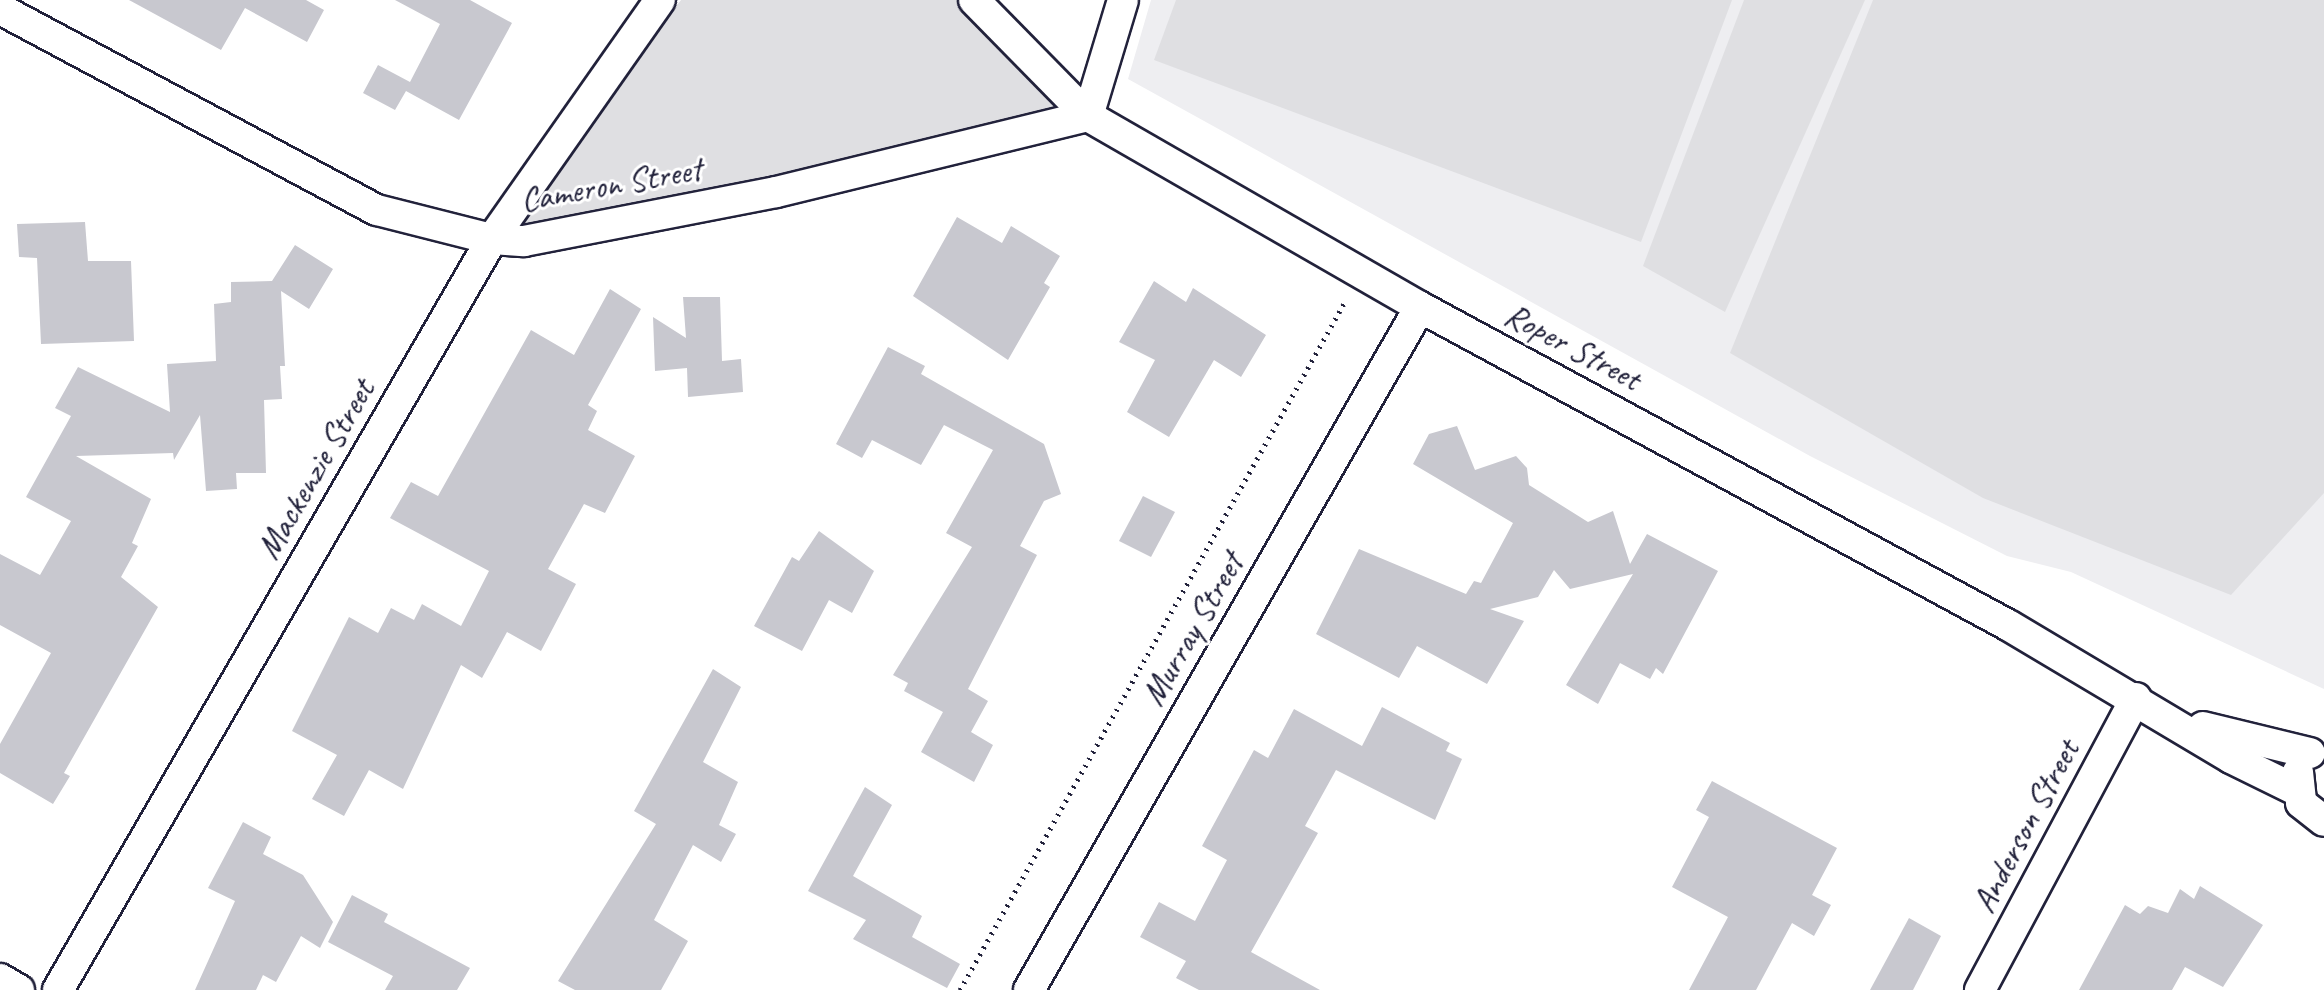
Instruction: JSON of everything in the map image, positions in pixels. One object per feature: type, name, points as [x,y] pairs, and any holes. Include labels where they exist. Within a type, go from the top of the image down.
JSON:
[{"type":"street","name":"Mackenzie Street","points":[[58,990],[492,239],[660,0]]},
{"type":"street","name":"Roper Street","points":[[974,0],[1088,116],[1420,307],[2136,698],[2231,758],[2296,790]]},
{"type":"street","points":[[1088,116],[1123,0]]},
{"type":"street","name":"Cameron Street","points":[[0,9],[377,210],[492,239],[588,231],[1088,116]]},
{"type":"street","name":"Murray Street","points":[[1029,990],[1420,307]]},
{"type":"street","name":"Anderson Street","points":[[1980,990],[2136,698]]},
{"type":"street","name":"Roper Street","points":[[2166,715],[2317,750]]},
{"type":"street","points":[[2317,750],[2296,790],[2309,813],[2324,821]]},
{"type":"street","points":[[0,979],[19,990]]},
{"type":"path","points":[[960,990],[1361,273]]},
{"type":"shaded area","points":[[681,0],[967,0],[1080,114],[498,239]]},
{"type":"shaded area","points":[[1151,0],[2324,0],[2324,689],[2071,572],[2007,556],[1810,456],[1128,79]]},
{"type":"shaded area","points":[[1176,0],[1732,0],[1641,242],[1154,60]]},
{"type":"shaded area","points":[[1744,0],[1865,0],[1725,312],[1643,266]]},
{"type":"shaded area","points":[[1873,0],[2324,0],[2324,493],[2231,595],[1983,498],[1730,353]]},
{"type":"building","points":[[129,0],[306,0],[324,10],[307,42],[245,8],[221,50]]},
{"type":"building","points":[[395,0],[470,0],[512,23],[459,120],[406,91],[395,110],[363,93],[378,65],[410,82],[440,24]]},
{"type":"building","points":[[957,217],[1002,243],[1011,226],[1060,256],[1044,283],[1050,287],[1008,360],[913,296]]},
{"type":"building","points":[[85,222],[88,261],[131,261],[134,341],[41,344],[37,258],[19,257],[17,224]]},
{"type":"building","points":[[295,245],[333,269],[309,309],[281,291],[285,366],[280,366],[282,399],[264,400],[266,473],[236,473],[237,489],[206,491],[200,415],[174,460],[173,453],[76,456],[151,499],[132,543],[138,546],[121,577],[158,607],[64,773],[70,776],[53,804],[0,773],[0,744],[51,653],[0,625],[0,554],[40,575],[71,521],[26,497],[71,416],[55,408],[78,367],[170,412],[167,364],[216,361],[214,304],[231,302],[231,282],[272,281]]},
{"type":"building","points":[[1154,281],[1186,302],[1193,288],[1266,335],[1241,377],[1214,360],[1169,437],[1127,412],[1155,360],[1119,342]]},
{"type":"building","points":[[610,289],[641,309],[588,405],[597,411],[588,430],[635,456],[605,513],[584,504],[548,569],[576,584],[541,651],[507,632],[482,678],[461,665],[403,789],[369,770],[344,816],[312,799],[337,755],[292,731],[349,617],[378,633],[391,608],[414,620],[422,604],[461,626],[489,571],[390,518],[411,482],[438,496],[531,330],[574,355]]},
{"type":"building","points":[[683,297],[720,297],[722,361],[741,359],[743,392],[688,397],[687,368],[655,371],[653,317],[686,338]]},
{"type":"building","points":[[888,347],[925,366],[921,374],[1044,444],[1061,494],[1044,501],[1020,546],[1037,555],[968,689],[988,701],[971,732],[993,745],[974,782],[921,752],[943,712],[904,691],[908,683],[893,675],[972,547],[946,533],[993,450],[944,425],[921,465],[872,440],[862,458],[836,444]]},
{"type":"building","points":[[1457,426],[1475,470],[1516,456],[1527,468],[1529,485],[1588,522],[1613,511],[1630,564],[1647,534],[1718,571],[1663,674],[1656,668],[1650,679],[1620,663],[1598,704],[1566,685],[1633,574],[1570,589],[1554,570],[1538,597],[1490,609],[1524,621],[1487,684],[1417,646],[1399,678],[1316,634],[1359,549],[1466,594],[1474,581],[1481,583],[1513,523],[1413,464],[1429,434]]},
{"type":"building","points":[[1143,496],[1175,512],[1151,557],[1119,541]]},
{"type":"building","points":[[819,531],[874,571],[852,613],[829,600],[802,651],[754,626],[792,557],[799,561]]},
{"type":"building","points":[[713,669],[741,687],[703,762],[738,782],[719,825],[736,834],[721,862],[693,845],[654,920],[688,941],[661,990],[575,990],[558,981],[656,824],[634,811]]},
{"type":"building","points":[[1382,707],[1450,743],[1446,751],[1462,759],[1435,820],[1336,770],[1305,826],[1318,833],[1251,952],[1320,990],[1199,990],[1176,978],[1186,961],[1140,937],[1159,902],[1195,921],[1227,860],[1202,846],[1254,750],[1268,758],[1294,709],[1362,746]]},
{"type":"building","points":[[1712,781],[1837,848],[1812,895],[1831,905],[1814,936],[1792,923],[1756,990],[1689,990],[1728,917],[1672,887],[1709,817],[1696,810]]},
{"type":"building","points":[[865,787],[892,805],[853,876],[922,916],[912,937],[960,964],[947,988],[853,939],[866,920],[808,891]]},
{"type":"building","points":[[243,822],[271,837],[263,854],[303,875],[333,922],[320,948],[301,936],[276,982],[263,975],[256,990],[195,990],[235,901],[208,888]]},
{"type":"building","points":[[2200,886],[2263,925],[2223,987],[2185,967],[2172,990],[2079,990],[2125,905],[2140,914],[2148,906],[2168,913],[2180,889],[2194,899]]},
{"type":"building","points":[[352,895],[388,914],[384,922],[470,968],[457,990],[385,990],[393,976],[328,942]]},
{"type":"building","points":[[1909,918],[1941,936],[1913,990],[1870,990]]}]
